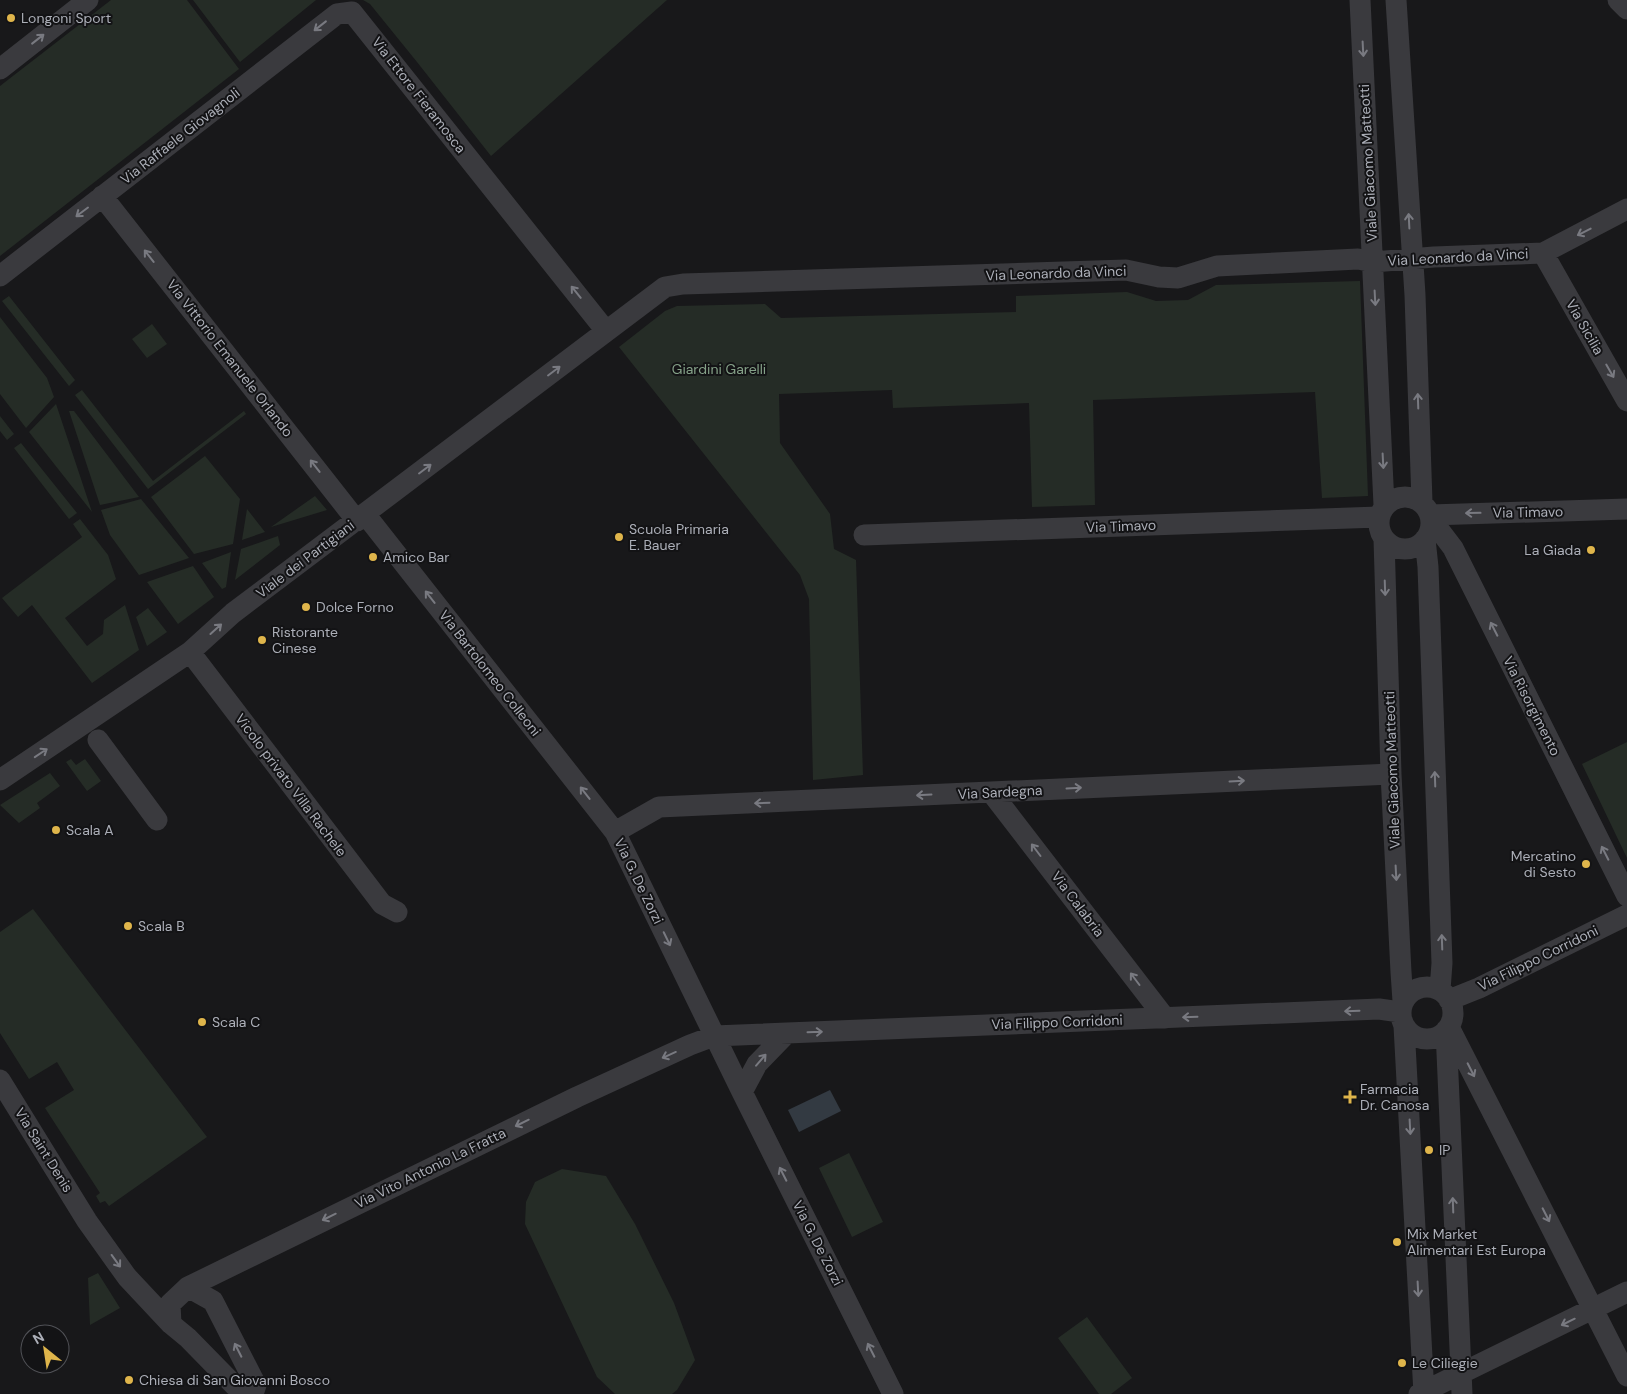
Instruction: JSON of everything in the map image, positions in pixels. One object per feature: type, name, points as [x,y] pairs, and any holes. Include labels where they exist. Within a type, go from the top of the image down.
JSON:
[{"type":"street","points":[[0,69],[88,0]]},
{"type":"street","name":"Viale Giacomo Matteotti","points":[[1360,0],[1373,262],[1382,511],[1379,531],[1384,539],[1391,774],[1422,1393]]},
{"type":"street","points":[[1384,539],[1390,545],[1401,549],[1410,549],[1425,539],[1430,531],[1396,0]]},
{"type":"street","points":[[1618,0],[1627,9]]},
{"type":"street","name":"Via Raffaele Giovagnoli","points":[[0,276],[337,14],[352,12],[361,21]]},
{"type":"street","name":"Via Ettore Fieramosca","points":[[361,21],[606,331]]},
{"type":"street","name":"Via Vittorio Emanuele Orlando","points":[[102,196],[361,517]]},
{"type":"street","name":"Via Leonardo da Vinci","points":[[606,331],[664,287],[683,284],[1126,270],[1159,278],[1178,278],[1217,266],[1358,259],[1373,262],[1434,257],[1543,253],[1627,209]]},
{"type":"street","name":"Via Sicilia","points":[[1543,253],[1627,401]]},
{"type":"street","name":"Viale dei Partigiani","points":[[0,780],[190,652],[233,613],[606,331]]},
{"type":"street","points":[[1382,511],[1392,499],[1401,496],[1414,498],[1428,512]]},
{"type":"street","name":"Via Timavo","points":[[1428,512],[1627,509]]},
{"type":"street","name":"Via Timavo","points":[[864,535],[1382,511]]},
{"type":"street","name":"Via Risorgimento","points":[[1428,512],[1453,548],[1627,896]]},
{"type":"street","name":"Via Bartolomeo Colleoni","points":[[361,517],[614,832]]},
{"type":"street","points":[[1425,539],[1442,963],[1445,995],[1453,1013],[1448,1028],[1449,1104],[1461,1384]]},
{"type":"street","name":"Vicolo privato Villa Rachele","points":[[190,652],[382,904],[396,912]]},
{"type":"street","points":[[98,740],[157,820]]},
{"type":"street","name":"Via Sardegna","points":[[614,832],[659,807],[1391,774]]},
{"type":"street","name":"Via Calabria","points":[[991,792],[1165,1018]]},
{"type":"street","name":"Via G. De Zorzi","points":[[614,832],[893,1394]]},
{"type":"street","name":"Via Filippo Corridoni","points":[[1445,995],[1478,988],[1627,915]]},
{"type":"street","points":[[1445,995],[1427,987],[1413,991],[1403,1013],[1412,1035],[1424,1039],[1436,1037],[1448,1028]]},
{"type":"street","name":"Via Filippo Corridoni","points":[[714,1036],[1379,1010],[1403,1013]]},
{"type":"street","points":[[1448,1028],[1486,1098],[1627,1376]]},
{"type":"street","points":[[742,1092],[757,1064],[787,1033]]},
{"type":"street","name":"Via Vito Antonio La Fratta","points":[[171,1324],[170,1304],[188,1286],[577,1096],[714,1036]]},
{"type":"street","name":"Via Saint Denis","points":[[0,1080],[87,1221],[127,1277],[171,1324],[188,1338],[234,1385],[252,1394]]},
{"type":"street","points":[[1449,1104],[1486,1098]]},
{"type":"street","points":[[188,1286],[213,1301],[256,1385],[252,1394]]},
{"type":"street","points":[[1422,1393],[1461,1384],[1594,1308],[1627,1292]]},
{"type":"green space","points":[[111,0],[187,0],[239,69],[0,256],[0,86]]},
{"type":"green space","points":[[193,0],[316,0],[240,62]]},
{"type":"green space","points":[[363,0],[667,0],[491,156],[370,4]]},
{"type":"green space","name":"Giardini Garelli","points":[[1360,281],[1368,496],[1322,498],[1315,392],[1093,400],[1095,505],[1032,507],[1029,403],[893,408],[892,390],[779,394],[780,443],[830,514],[834,549],[856,560],[863,775],[813,780],[809,599],[800,575],[619,347],[665,311],[677,306],[765,304],[781,318],[1016,312],[1016,296],[1127,292],[1156,301],[1188,300],[1216,285]]},
{"type":"green space","points":[[9,296],[75,380],[69,386],[2,301]]},
{"type":"green space","points":[[0,317],[47,378],[54,397],[26,428],[0,394]]},
{"type":"green space","points":[[152,324],[167,344],[147,358],[132,339]]},
{"type":"green space","points":[[82,390],[153,481],[244,411],[246,414],[148,489],[75,395]]},
{"type":"green space","points":[[56,404],[92,512],[29,432]]},
{"type":"green space","points":[[69,411],[74,411],[139,497],[100,505]]},
{"type":"green space","points":[[0,416],[14,434],[7,440],[0,431]]},
{"type":"green space","points":[[21,443],[77,513],[69,519],[14,448]]},
{"type":"green space","points":[[205,456],[240,499],[233,544],[194,554],[151,497]]},
{"type":"green space","points":[[315,496],[327,510],[271,527]]},
{"type":"green space","points":[[141,499],[189,558],[139,575],[110,535],[101,510]]},
{"type":"green space","points":[[247,509],[265,532],[242,540]]},
{"type":"green space","points":[[80,519],[108,555],[116,579],[65,618],[87,646],[103,634],[104,620],[125,605],[139,650],[92,683],[32,605],[18,617],[2,598],[82,537],[73,524]]},
{"type":"green space","points":[[278,536],[280,545],[235,580],[241,549]]},
{"type":"green space","points":[[231,552],[226,587],[222,589],[202,563]]},
{"type":"green space","points":[[193,566],[214,597],[178,624],[147,582]]},
{"type":"green space","points":[[148,608],[167,632],[147,646],[136,617]]},
{"type":"green space","points":[[1627,742],[1627,858],[1582,764]]},
{"type":"green space","points":[[71,759],[76,765],[85,759],[101,781],[87,791],[66,762]]},
{"type":"green space","points":[[50,773],[60,786],[37,803],[40,808],[19,823],[0,805]]},
{"type":"green space","points":[[33,909],[207,1137],[109,1206],[105,1201],[100,1203],[96,1196],[100,1193],[45,1108],[74,1090],[57,1062],[29,1079],[0,1033],[0,932]]},
{"type":"green space","points":[[849,1153],[883,1222],[852,1237],[819,1168]]},
{"type":"green space","points":[[562,1169],[606,1176],[635,1224],[674,1303],[695,1360],[677,1390],[672,1394],[615,1394],[597,1377],[525,1224],[526,1202],[535,1182]]},
{"type":"green space","points":[[98,1273],[120,1308],[90,1325],[88,1278]]},
{"type":"green space","points":[[1087,1317],[1132,1378],[1111,1394],[1099,1394],[1058,1338]]},
{"type":"shaded area","points":[[830,1090],[841,1111],[799,1132],[788,1110]]},
{"type":"place","name":"Longoni Sport","points":[[11,18]]},
{"type":"place","name":"Scuola Primaria E. Bauer","points":[[619,537]]},
{"type":"place","name":"La Giada","points":[[1591,550]]},
{"type":"place","name":"Amico Bar","points":[[373,557]]},
{"type":"place","name":"Dolce Forno","points":[[306,607]]},
{"type":"place","name":"Ristorante Cinese","points":[[262,640]]},
{"type":"place","name":"Scala A","points":[[56,830]]},
{"type":"place","name":"Mercatino di Sesto","points":[[1586,864]]},
{"type":"place","name":"Scala B","points":[[128,926]]},
{"type":"place","name":"Scala C","points":[[202,1022]]},
{"type":"place","name":"Farmacia Dr. Canosa","points":[[1350,1097]]},
{"type":"place","name":"IP","points":[[1429,1150]]},
{"type":"place","name":"Mix Market Alimentari Est Europa","points":[[1397,1242]]},
{"type":"place","name":"Le Ciliegie","points":[[1402,1363]]},
{"type":"place","name":"Chiesa di San Giovanni Bosco","points":[[129,1380]]}]
